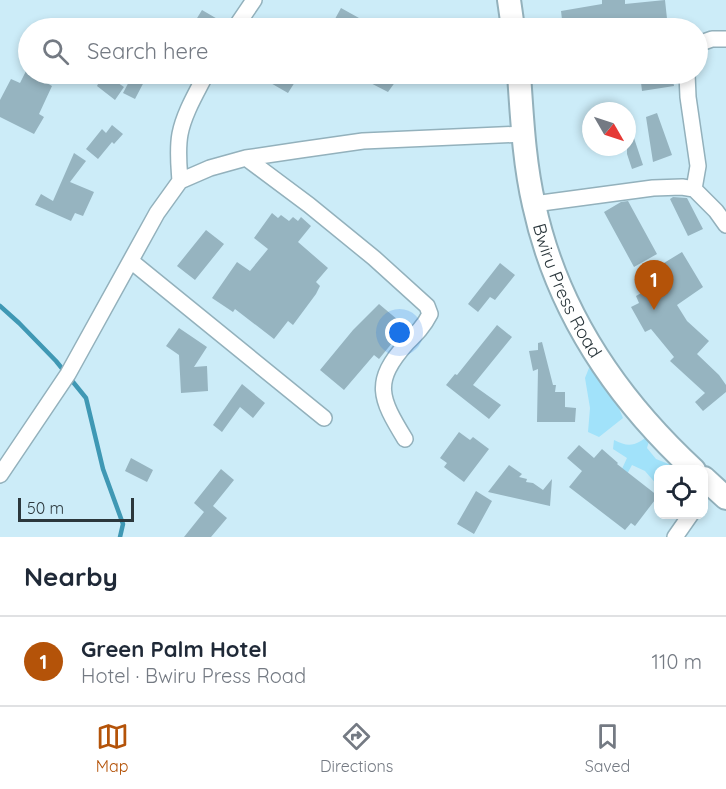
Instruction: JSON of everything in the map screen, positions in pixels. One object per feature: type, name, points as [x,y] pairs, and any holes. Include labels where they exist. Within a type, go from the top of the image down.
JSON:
[{"type":"street","points":[[241,18],[254,0]]},
{"type":"street","points":[[508,0],[511,18]]},
{"type":"street","points":[[708,40],[726,39]]},
{"type":"street","points":[[180,181],[178,152],[180,134],[201,84]]},
{"type":"street","name":"Bwiru Press Road","points":[[520,84],[534,204],[546,250],[565,297],[597,357],[640,416],[689,465]]},
{"type":"street","points":[[687,84],[698,166],[693,189]]},
{"type":"street","points":[[0,475],[68,374],[157,213],[180,181],[210,168],[246,158],[363,141],[524,134]]},
{"type":"street","points":[[246,158],[374,258],[427,306],[430,314],[425,324],[389,365],[384,377],[383,394],[389,413],[405,440]]},
{"type":"street","points":[[534,204],[653,188],[682,187],[693,189],[716,211],[726,225]]},
{"type":"street","points":[[131,261],[324,418]]},
{"type":"street","points":[[675,537],[688,519]]},
{"type":"shaded area","points":[[591,363],[602,385],[615,399],[623,418],[599,437],[588,432],[590,408],[585,378]]},
{"type":"shaded area","points":[[651,434],[647,448],[656,459],[671,465],[654,465],[654,481],[645,471],[632,465],[619,489],[621,471],[627,458],[613,449],[614,440],[629,445]]},
{"type":"building","points":[[602,0],[625,0],[625,4],[665,0],[667,18],[562,18],[561,11],[602,4]]},
{"type":"building","points":[[341,8],[359,18],[336,18]]},
{"type":"building","points":[[202,10],[216,18],[197,18]]},
{"type":"building","points":[[11,79],[18,84],[52,86],[39,114],[44,117],[34,134],[0,117],[0,100]]},
{"type":"building","points":[[98,84],[120,84],[124,87],[115,100],[97,86]]},
{"type":"building","points":[[128,84],[143,84],[135,99],[123,93]]},
{"type":"building","points":[[272,84],[294,84],[288,93]]},
{"type":"building","points":[[372,84],[394,84],[388,92]]},
{"type":"building","points":[[641,84],[674,84],[674,86],[642,91]]},
{"type":"building","points":[[657,113],[672,155],[653,162],[646,117]]},
{"type":"building","points":[[112,125],[123,134],[114,144],[112,142],[98,159],[86,149],[102,129],[106,133]]},
{"type":"building","points":[[636,144],[643,165],[632,169],[628,156],[636,156]]},
{"type":"building","points":[[74,153],[86,161],[70,182],[94,192],[83,216],[75,213],[71,221],[35,205],[41,194],[53,201]]},
{"type":"building","points":[[673,197],[687,198],[703,229],[688,236],[670,199]]},
{"type":"building","points":[[628,201],[657,254],[634,267],[604,212],[621,202]]},
{"type":"building","points":[[272,213],[278,218],[281,215],[289,221],[293,217],[298,221],[301,217],[311,226],[298,242],[328,268],[316,282],[320,286],[316,294],[293,325],[288,321],[274,339],[235,309],[233,312],[212,298],[237,262],[250,271],[268,249],[254,238]]},
{"type":"building","points":[[206,230],[224,244],[195,280],[177,266]]},
{"type":"building","points":[[682,252],[703,287],[677,305],[687,321],[709,341],[697,354],[726,385],[726,392],[703,411],[695,402],[705,393],[670,361],[674,357],[651,329],[645,332],[631,307],[639,303],[636,296],[661,282],[654,269]]},
{"type":"building","points":[[500,263],[515,275],[495,300],[490,297],[478,312],[468,304]]},
{"type":"building","points":[[379,304],[398,320],[389,331],[397,337],[379,359],[374,355],[344,390],[320,370],[353,330]]},
{"type":"building","points":[[497,325],[512,337],[473,385],[501,405],[489,419],[446,385],[455,374],[457,375]]},
{"type":"building","points":[[179,328],[207,347],[194,367],[207,366],[208,391],[181,393],[179,355],[166,346]]},
{"type":"building","points":[[542,342],[553,385],[556,385],[555,392],[565,392],[565,407],[576,408],[575,422],[537,422],[538,369],[533,371],[529,351],[538,350],[538,343]]},
{"type":"building","points":[[242,384],[265,403],[253,418],[240,407],[222,432],[213,425]]},
{"type":"building","points":[[459,432],[470,440],[473,437],[489,449],[464,482],[444,467],[447,463],[440,458]]},
{"type":"building","points":[[579,445],[594,458],[602,449],[654,493],[654,501],[635,526],[631,523],[625,530],[569,487],[582,471],[567,458]]},
{"type":"building","points":[[131,458],[153,470],[147,482],[125,471]]},
{"type":"building","points":[[509,465],[522,474],[519,477],[527,479],[526,482],[533,483],[543,490],[552,479],[550,506],[488,492]]},
{"type":"building","points":[[221,469],[234,480],[213,506],[227,518],[211,537],[184,537],[204,512],[194,503]]},
{"type":"building","points":[[476,491],[492,501],[474,534],[457,524]]},
{"type":"waterway","points":[[0,306],[56,361],[86,398],[103,469],[123,524],[120,537]]},
{"type":"place","name":"Green Palm Hotel","points":[[654,310]]}]
